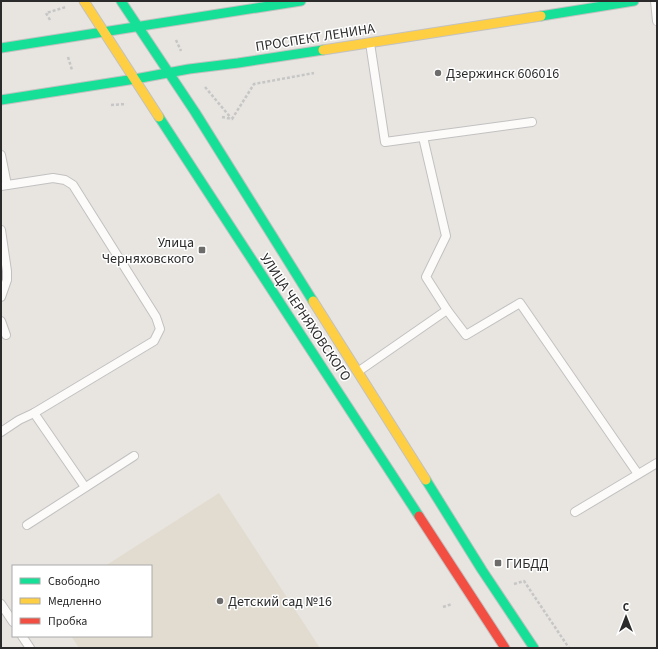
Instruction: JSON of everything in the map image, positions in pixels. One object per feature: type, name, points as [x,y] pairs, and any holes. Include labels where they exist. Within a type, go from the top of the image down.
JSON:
[{"type":"street","name":"УЛИЦА ЧЕРНЯХОВСКОГО","points":[[84,1],[505,648]]},
{"type":"street","points":[[121,1],[169,72],[482,570],[534,648]]},
{"type":"street","points":[[1,48],[301,1]]},
{"type":"street","name":"ПРОСПЕКТ ЛЕНИНА","points":[[1,100],[135,79],[169,72],[634,1]]},
{"type":"lane","points":[[655,1],[657,21]]},
{"type":"lane","points":[[370,42],[385,142],[532,122]]},
{"type":"lane","points":[[422,137],[446,236],[426,277],[447,310],[466,336],[520,303],[638,474]]},
{"type":"lane","points":[[1,155],[4,186],[53,178],[65,180],[73,185],[156,317],[160,329],[154,341],[1,432]]},
{"type":"lane","points":[[1,230],[7,271],[7,280],[1,297]]},
{"type":"lane","points":[[358,371],[447,310]]},
{"type":"lane","points":[[1,321],[6,335]]},
{"type":"lane","points":[[34,413],[84,487]]},
{"type":"lane","points":[[27,525],[134,456]]},
{"type":"lane","points":[[575,512],[657,463]]},
{"type":"lane","points":[[1,604],[12,620]]},
{"type":"lane","points":[[23,637],[30,648]]},
{"type":"path","points":[[46,13],[60,38],[80,88]]},
{"type":"shaded area","name":"Детский сад №16","points":[[219,493],[320,648],[79,648],[72,637],[152,637],[152,565],[107,565]]},
{"type":"traffic: fast","points":[[121,1],[195,112],[313,301]]},
{"type":"traffic: fast","points":[[1,48],[301,1]]},
{"type":"traffic: fast","points":[[541,16],[634,1]]},
{"type":"traffic: fast","points":[[1,100],[189,69],[323,50]]},
{"type":"traffic: fast","points":[[159,117],[419,516]]},
{"type":"traffic: fast","points":[[426,480],[482,570],[534,648]]},
{"type":"traffic: slow","points":[[84,1],[159,117]]},
{"type":"traffic: slow","points":[[323,50],[541,16]]},
{"type":"traffic: slow","points":[[313,301],[426,480]]},
{"type":"traffic: jam","points":[[419,516],[505,648]]},
{"type":"place","name":"Дзержинск 606016","points":[[438,73]]},
{"type":"place","name":"Улица Черняховского","points":[[202,250]]},
{"type":"place","name":"ГИБДД","points":[[498,563]]},
{"type":"place","name":"Детский сад №16","points":[[220,601]]}]
